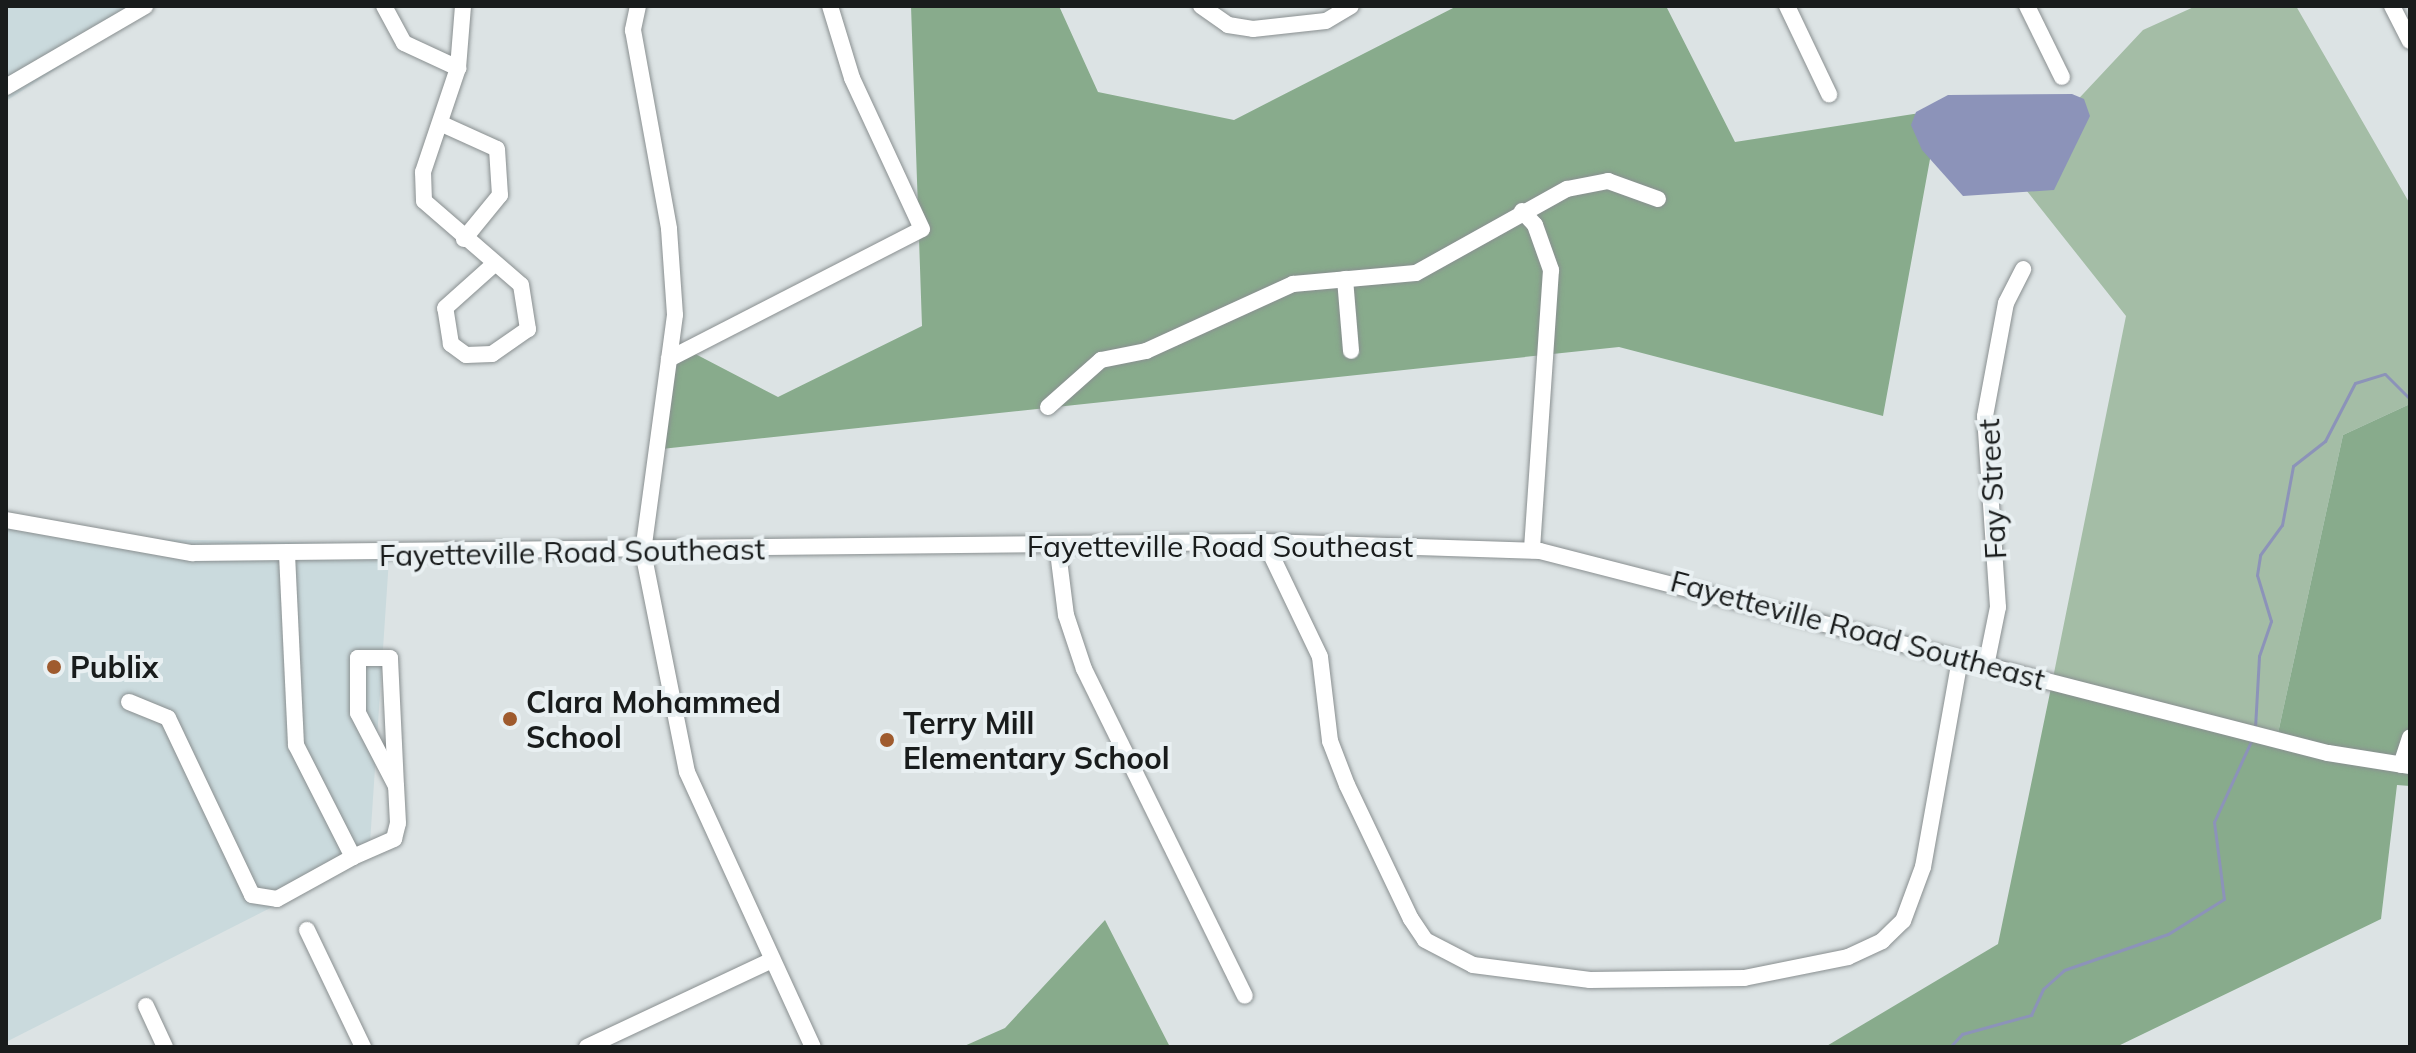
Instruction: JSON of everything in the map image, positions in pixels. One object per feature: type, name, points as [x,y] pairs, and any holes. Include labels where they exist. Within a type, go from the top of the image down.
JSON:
[{"type":"street","points":[[6,87],[145,6]]},
{"type":"street","points":[[384,6],[404,43],[458,68]]},
{"type":"street","points":[[463,6],[458,68],[442,124],[423,172],[424,201],[492,266],[521,285],[528,329],[492,354],[466,355],[451,344],[445,308],[492,266]]},
{"type":"street","points":[[638,6],[633,30],[669,229],[675,315],[643,552],[687,772],[813,1047]]},
{"type":"street","points":[[669,359],[922,229],[852,78],[830,6]]},
{"type":"street","points":[[1201,6],[1228,25],[1253,29],[1326,21],[1351,6]]},
{"type":"street","points":[[1787,6],[1829,94]]},
{"type":"street","points":[[2027,6],[2062,77]]},
{"type":"street","points":[[2392,6],[2410,41]]},
{"type":"street","points":[[442,124],[497,149],[500,195],[464,239]]},
{"type":"street","points":[[1048,407],[1101,360],[1146,351],[1293,284],[1416,273],[1460,255],[1522,211],[1567,189],[1608,181],[1658,199]]},
{"type":"street","points":[[1522,211],[1535,225],[1551,270],[1532,550]]},
{"type":"street","name":"Fay Street","points":[[1986,666],[1998,594],[1985,416],[2006,303],[2023,269]]},
{"type":"street","points":[[1345,279],[1351,351]]},
{"type":"street","name":"Fayetteville Road Southeast","points":[[6,520],[192,553],[643,552],[1265,542],[1532,550],[1697,586],[1986,666],[2406,766]]},
{"type":"street","points":[[1265,542],[1320,657],[1341,770],[1411,919],[1425,940],[1473,965],[1590,980],[1744,978],[1848,957],[1882,941],[1903,921],[1923,867],[1960,659]]},
{"type":"street","points":[[1057,544],[1066,615],[1084,669],[1245,996]]},
{"type":"street","points":[[287,554],[296,745],[353,857]]},
{"type":"street","points":[[129,702],[156,710],[168,718],[252,895],[277,899],[353,857],[394,839],[396,786],[390,658],[358,658],[358,713],[396,786]]},
{"type":"street","points":[[2406,766],[2410,737]]},
{"type":"street","points":[[307,930],[363,1047]]},
{"type":"street","points":[[587,1047],[772,960]]},
{"type":"street","points":[[146,1006],[165,1047]]},
{"type":"shaded area","points":[[6,6],[133,6],[66,44],[75,57],[6,101]]},
{"type":"shaded area","points":[[6,519],[99,538],[390,544],[369,858],[6,1042]]},
{"type":"green space","points":[[911,6],[1059,6],[1098,92],[1234,120],[1457,6],[1666,6],[1735,142],[1939,110],[1883,416],[1619,347],[652,450],[680,346],[778,397],[922,326]]},
{"type":"green space","points":[[2196,6],[2296,6],[2410,204],[2410,404],[2343,435],[2275,747],[2052,683],[2126,316],[2011,171],[2143,30]]},
{"type":"green space","points":[[2410,404],[2410,786],[2397,785],[2381,919],[2116,1047],[1825,1047],[1998,944],[2052,683],[2275,747],[2343,435]]},
{"type":"green space","points":[[1105,920],[1170,1047],[962,1047],[1005,1028]]},
{"type":"water","points":[[2072,94],[2084,99],[2090,116],[2054,190],[1963,196],[1922,150],[1911,125],[1916,112],[1948,95]]},
{"type":"waterway","points":[[2255,728],[2259,656],[2271,621],[2257,575],[2260,555],[2282,525],[2293,466],[2325,441],[2355,383],[2385,374],[2410,399]]},
{"type":"waterway","points":[[1950,1047],[1962,1034],[2031,1015],[2043,989],[2064,970],[2168,934],[2224,899],[2214,822],[2252,739]]},
{"type":"place","name":"Publix","points":[[54,667]]},
{"type":"place","name":"Clara Mohammed School","points":[[510,719]]},
{"type":"place","name":"Terry Mill Elementary School","points":[[887,740]]}]
